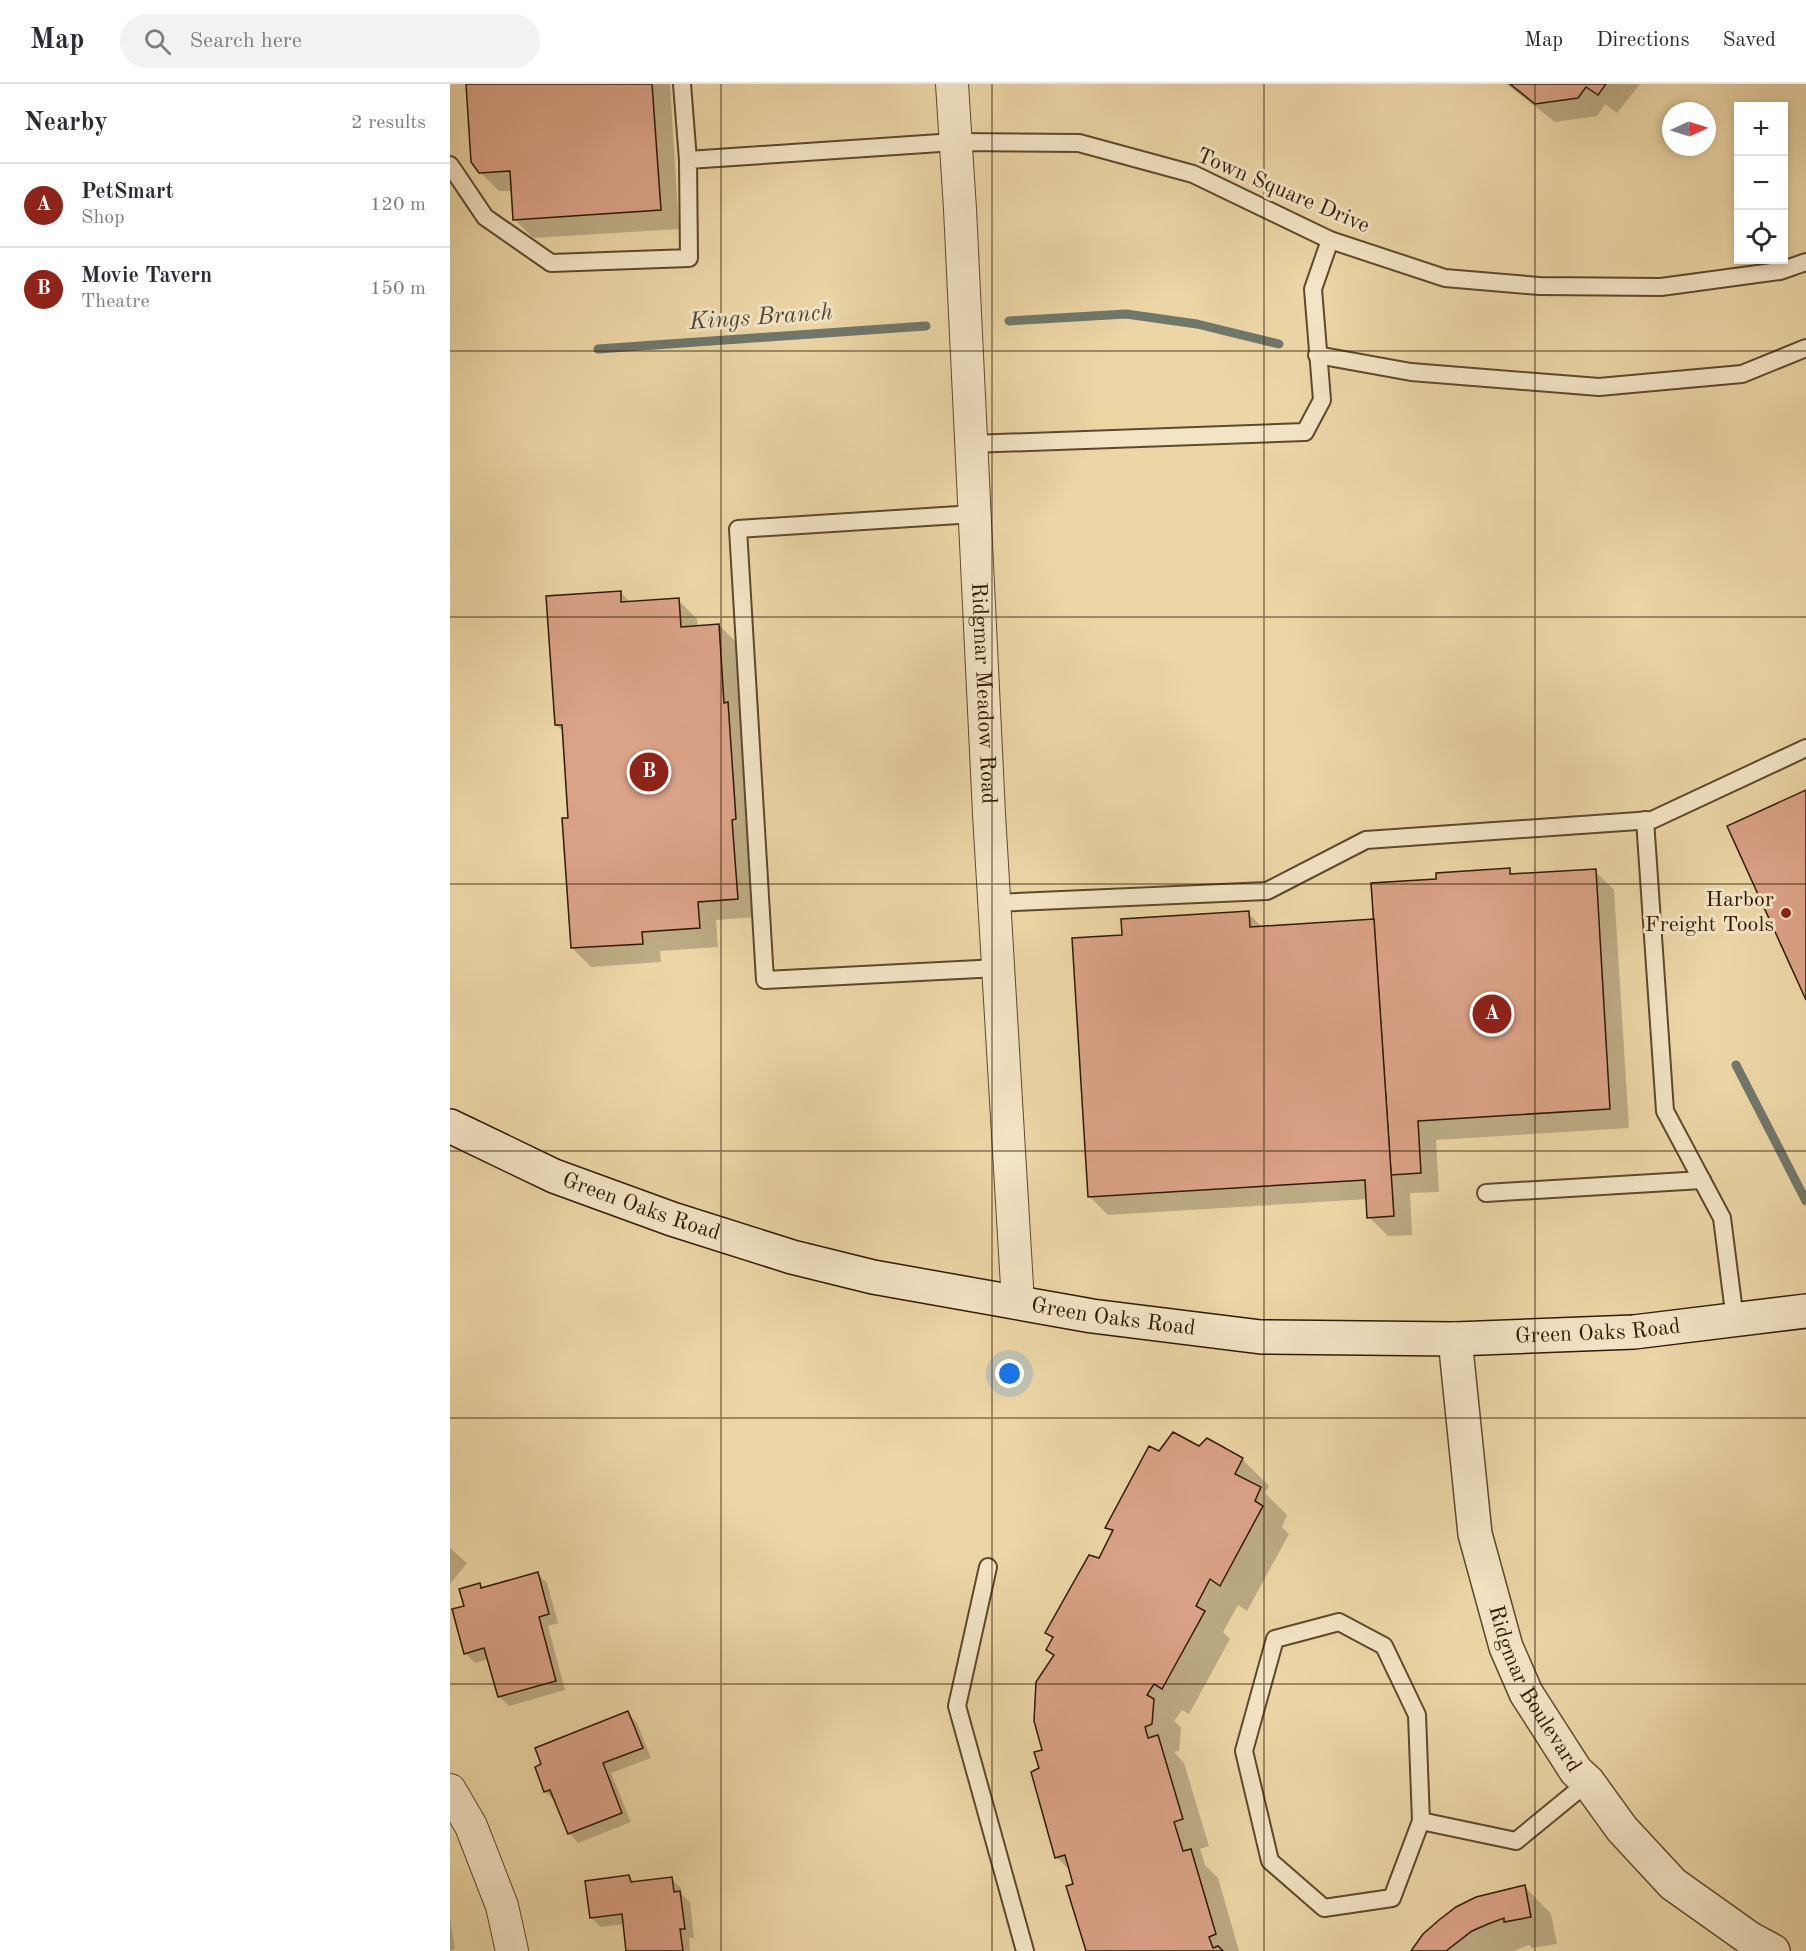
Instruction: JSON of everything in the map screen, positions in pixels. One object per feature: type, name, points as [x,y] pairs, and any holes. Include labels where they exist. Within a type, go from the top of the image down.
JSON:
[{"type":"main road","name":"Green Oaks Road","points":[[450,1126],[554,1176],[672,1219],[792,1257],[873,1277],[1092,1316],[1261,1337],[1455,1339],[1634,1332],[1806,1311]]},
{"type":"main road","name":"Ridgmar Boulevard","points":[[1455,1339],[1475,1534],[1506,1647],[1526,1694],[1576,1771],[1588,1782],[1622,1829],[1673,1884],[1749,1938],[1773,1951]]},
{"type":"street","name":"Ridgmar Meadow Road","points":[[952,84],[994,903],[1018,1303]]},
{"type":"street","points":[[450,1790],[471,1826],[502,1906],[512,1951]]},
{"type":"lane","points":[[450,165],[485,217],[551,263],[688,258],[688,160],[682,84]]},
{"type":"lane","name":"Town Square Drive","points":[[688,160],[956,142],[1079,143],[1193,174],[1330,240],[1445,278],[1539,286],[1660,287],[1780,271],[1806,262]]},
{"type":"lane","points":[[971,444],[1305,432],[1322,400],[1313,289],[1330,240]]},
{"type":"lane","points":[[1317,356],[1411,372],[1599,387],[1742,374],[1806,348]]},
{"type":"lane","points":[[974,514],[738,529],[765,980],[998,968]]},
{"type":"lane","points":[[994,903],[1267,891],[1366,840],[1652,820],[1806,748]]},
{"type":"lane","points":[[1645,820],[1665,1111],[1722,1218],[1735,1320]]},
{"type":"lane","points":[[1486,1193],[1702,1180]]},
{"type":"lane","points":[[988,1567],[957,1706],[1025,1951]]},
{"type":"lane","points":[[1339,1622],[1384,1646],[1417,1715],[1421,1821],[1392,1898],[1323,1908],[1270,1861],[1244,1751],[1275,1639],[1339,1622]]},
{"type":"lane","points":[[1421,1821],[1516,1841],[1588,1782]]},
{"type":"building","points":[[466,84],[652,84],[661,210],[513,220],[510,171],[479,173],[471,162]]},
{"type":"building","points":[[1510,84],[1606,84],[1598,95],[1586,87],[1578,98],[1535,104]]},
{"type":"building","points":[[621,591],[621,602],[679,598],[681,627],[719,624],[724,703],[728,702],[736,819],[732,820],[738,899],[698,902],[700,928],[642,932],[643,944],[571,948],[562,818],[568,818],[562,725],[555,725],[546,596]]},
{"type":"building","name":"Harbor Freight Tools","points":[[1806,790],[1806,1000],[1727,826]]},
{"type":"building","points":[[1510,868],[1510,874],[1596,869],[1610,1109],[1418,1121],[1421,1173],[1391,1175],[1371,883],[1436,879],[1436,873]]},
{"type":"building","points":[[1249,911],[1250,927],[1374,919],[1394,1216],[1367,1218],[1365,1180],[1088,1197],[1072,938],[1122,935],[1121,919]]},
{"type":"building","points":[[1173,1432],[1199,1446],[1207,1438],[1243,1458],[1235,1474],[1261,1487],[1255,1501],[1263,1506],[1220,1586],[1210,1579],[1196,1606],[1205,1611],[1162,1689],[1154,1684],[1147,1695],[1154,1699],[1152,1724],[1145,1727],[1148,1738],[1158,1735],[1183,1819],[1174,1822],[1183,1851],[1191,1849],[1216,1934],[1209,1937],[1213,1948],[1218,1946],[1223,1951],[1086,1951],[1066,1886],[1073,1884],[1065,1855],[1055,1858],[1031,1772],[1039,1768],[1034,1752],[1042,1750],[1034,1721],[1036,1682],[1054,1655],[1046,1650],[1053,1637],[1045,1633],[1089,1555],[1099,1558],[1113,1530],[1105,1528],[1149,1446],[1159,1451]]},
{"type":"building","points":[[538,1572],[549,1614],[539,1617],[556,1681],[498,1697],[484,1648],[464,1654],[452,1609],[464,1606],[459,1589],[480,1583],[481,1588]]},
{"type":"building","points":[[628,1711],[643,1748],[603,1763],[622,1813],[568,1834],[550,1790],[544,1792],[535,1767],[541,1764],[535,1748]]},
{"type":"building","points":[[629,1875],[631,1882],[672,1877],[674,1892],[680,1891],[685,1929],[680,1929],[683,1951],[626,1951],[622,1914],[590,1918],[585,1881]]},
{"type":"building","points":[[1525,1885],[1531,1917],[1504,1922],[1504,1918],[1488,1924],[1472,1931],[1446,1951],[1411,1951],[1423,1934],[1456,1907],[1476,1897]]},
{"type":"waterway","name":"Kings Branch","points":[[1009,321],[1126,314],[1197,324],[1279,344]]},
{"type":"waterway","name":"Kings Branch","points":[[598,349],[926,326]]},
{"type":"waterway","name":"Kings Branch","points":[[1736,1065],[1806,1201]]},
{"type":"place","name":"Movie Tavern","points":[[649,772]]},
{"type":"place","name":"Harbor Freight Tools","points":[[1786,913]]},
{"type":"place","name":"PetSmart","points":[[1492,1014]]}]
